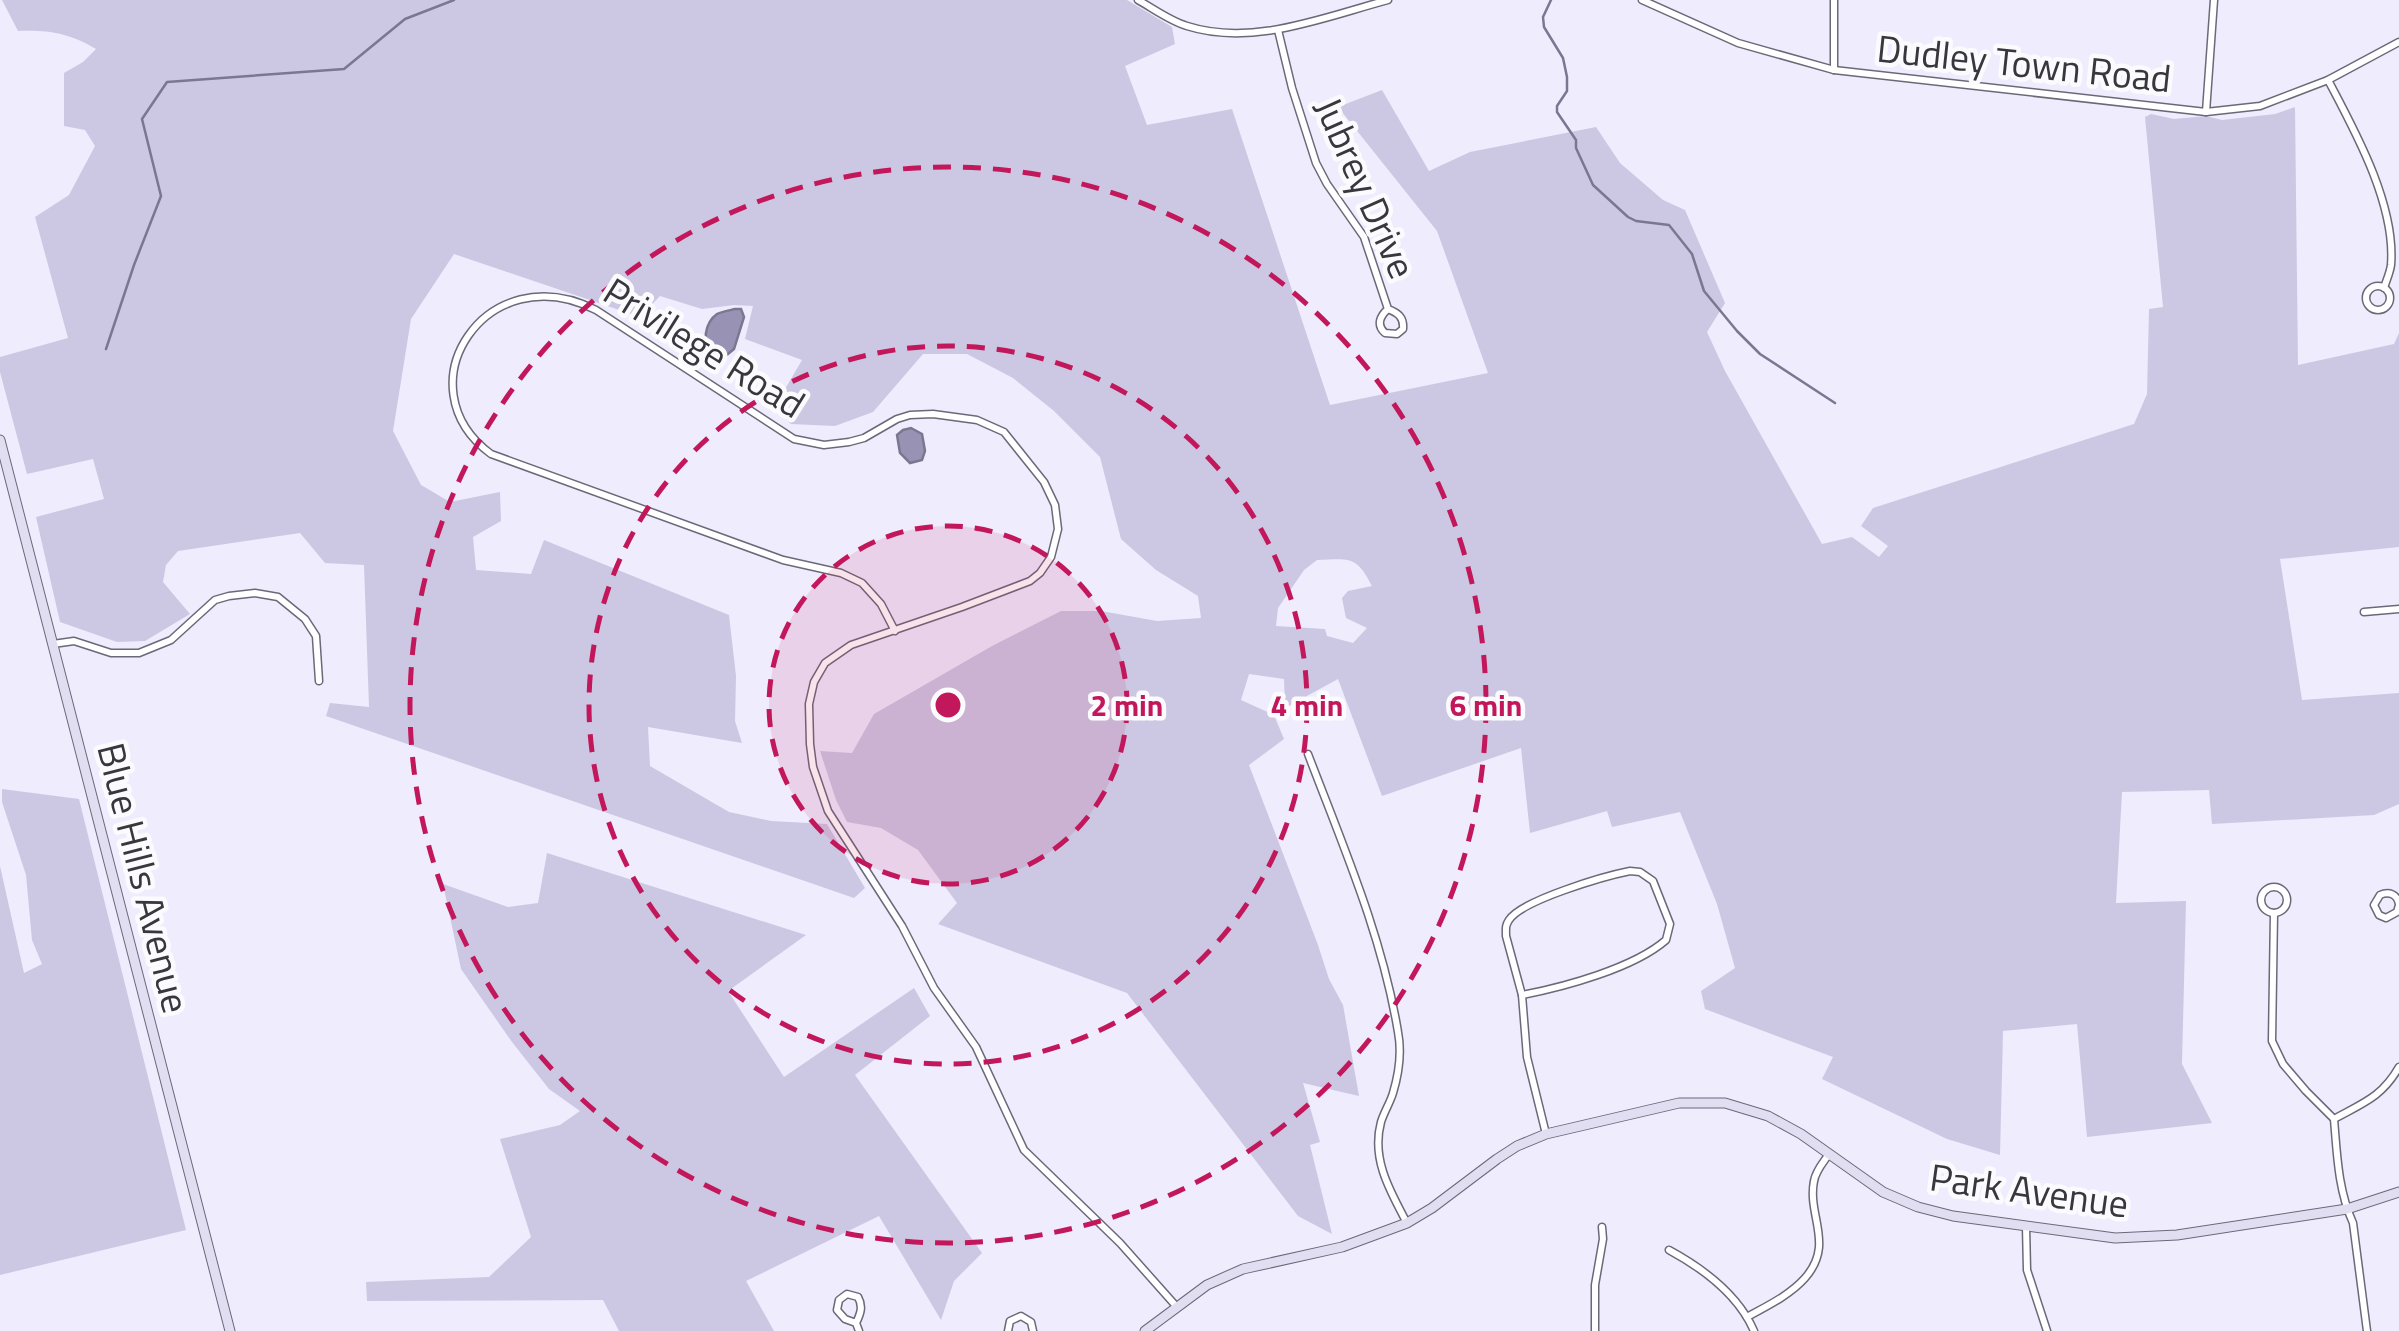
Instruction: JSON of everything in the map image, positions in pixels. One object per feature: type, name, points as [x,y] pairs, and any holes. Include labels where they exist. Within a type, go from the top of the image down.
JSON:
[{"type":"main road","name":"Blue Hills Avenue","points":[[0,440],[230,1331]]},
{"type":"main road","name":"Park Avenue","points":[[1145,1331],[1207,1285],[1243,1269],[1342,1247],[1406,1224],[1497,1159],[1546,1134],[1680,1103],[1740,1106],[1768,1116],[1801,1134],[1883,1192],[1918,1207],[1953,1216],[2114,1238],[2182,1234],[2346,1208],[2399,1192]]},
{"type":"street","points":[[1138,0],[1184,26],[1223,34],[1278,30],[1388,0]]},
{"type":"street","name":"Dudley Town Road","points":[[1642,0],[1738,44],[1834,70],[2206,112],[2260,106],[2328,80],[2399,42]]},
{"type":"street","points":[[1834,0],[1834,70]]},
{"type":"street","points":[[2206,112],[2214,0]]},
{"type":"street","name":"Jubrey Drive","points":[[1278,30],[1316,163],[1364,238],[1388,309]]},
{"type":"street","points":[[2328,80],[2363,147],[2376,183],[2388,230],[2391,267],[2384,288]]},
{"type":"street","name":"Privilege Road","points":[[895,631],[880,603],[862,584],[841,573],[783,560],[491,454],[465,426],[455,397],[454,369],[466,336],[502,305],[532,296],[552,295],[582,302],[782,432],[807,443],[824,445],[864,438],[910,415],[977,420],[1004,432],[1044,482],[1055,505],[1058,529],[1051,557],[1040,573],[1022,585],[895,631],[851,646],[825,664],[814,682],[808,716],[813,767],[821,795],[837,826],[902,926],[934,988],[976,1047],[1024,1150],[1120,1243],[1176,1306]]},
{"type":"street","points":[[53,644],[74,641],[111,653],[140,653],[171,640],[215,600],[256,594],[278,597],[305,619],[316,636],[320,681]]},
{"type":"street","points":[[2364,612],[2399,609]]},
{"type":"street","points":[[1308,754],[1377,938],[1399,1035],[1400,1061],[1378,1142],[1386,1183],[1406,1224]]},
{"type":"street","points":[[1522,995],[1574,982],[1660,946],[1669,934],[1670,924],[1653,881],[1640,872],[1630,871],[1591,880],[1535,904],[1508,922],[1506,936],[1522,995],[1527,1056],[1546,1134]]},
{"type":"street","points":[[2275,888],[2285,894],[2286,901],[2274,913],[2264,908],[2262,898],[2268,889],[2275,888]]},
{"type":"street","points":[[2380,895],[2396,896],[2399,904],[2394,916],[2386,918],[2374,908],[2380,895]]},
{"type":"street","points":[[2274,913],[2272,1041],[2284,1064],[2334,1119],[2338,1170],[2353,1222],[2367,1331]]},
{"type":"street","points":[[2394,916],[2399,925]]},
{"type":"street","points":[[2334,1119],[2380,1093],[2399,1067]]},
{"type":"street","points":[[1748,1317],[1786,1294],[1814,1266],[1820,1234],[1814,1179],[1829,1154]]},
{"type":"street","points":[[2026,1226],[2027,1270],[2047,1331]]},
{"type":"street","points":[[1595,1331],[1595,1286],[1602,1227]]},
{"type":"street","points":[[1669,1250],[1701,1268],[1731,1296],[1754,1331]]},
{"type":"street","points":[[847,1294],[858,1296],[861,1302],[858,1327],[837,1310],[839,1300],[847,1294]]},
{"type":"street","points":[[1008,1331],[1010,1320],[1021,1316],[1031,1322],[1033,1331]]},
{"type":"shaded area","points":[[2,0],[1127,0],[1172,27],[1175,44],[1125,66],[1147,125],[1232,109],[1330,405],[1488,373],[1437,231],[1338,107],[1382,90],[1429,171],[1470,152],[1596,127],[1620,163],[1663,200],[1685,210],[1725,303],[1707,332],[1822,544],[1852,537],[1879,557],[1888,546],[1861,526],[1873,508],[2134,424],[2147,394],[2149,309],[2163,307],[2145,117],[2206,116],[2222,120],[2275,114],[2295,107],[2298,365],[2394,344],[2399,333],[2399,547],[2280,559],[2302,700],[2399,693],[2399,804],[2374,815],[2212,824],[2209,790],[2122,792],[2116,903],[2186,901],[2182,1064],[2212,1123],[2087,1137],[2077,1024],[2003,1031],[2000,1155],[1947,1139],[1822,1079],[1833,1057],[1705,1009],[1701,991],[1735,968],[1717,904],[1680,812],[1612,827],[1607,811],[1530,833],[1521,748],[1382,796],[1338,679],[1285,708],[1284,679],[1249,674],[1241,700],[1274,715],[1284,739],[1249,765],[1329,979],[1343,1005],[1359,1096],[1303,1083],[1320,1142],[1310,1145],[1332,1234],[1298,1216],[1127,993],[938,924],[957,903],[918,850],[881,828],[847,822],[836,800],[820,751],[852,753],[874,714],[1061,611],[1101,611],[1157,621],[1201,618],[1198,596],[1156,570],[1121,539],[1100,457],[1054,411],[1013,378],[967,354],[923,354],[873,412],[835,426],[791,424],[774,408],[802,360],[745,339],[753,306],[702,309],[660,296],[640,317],[454,254],[411,319],[393,431],[421,485],[450,502],[500,492],[501,521],[473,537],[476,570],[531,574],[544,540],[729,615],[736,676],[735,721],[742,743],[648,727],[650,766],[729,812],[771,821],[827,824],[865,888],[854,898],[326,716],[330,703],[369,707],[364,565],[325,563],[300,533],[178,551],[166,565],[163,582],[190,614],[145,641],[117,642],[60,622],[36,517],[104,499],[93,459],[27,474],[0,372],[0,357],[68,338],[35,217],[69,195],[95,146],[85,130],[64,126],[64,73],[96,49],[59,34],[18,31]],"holes":[[[1317,560],[1351,561],[1372,586],[1348,591],[1342,598],[1346,618],[1367,628],[1353,643],[1327,636],[1325,629],[1276,626],[1278,608],[1304,570]]]},
{"type":"shaded area","points":[[741,309],[744,317],[734,349],[722,359],[709,356],[705,339],[709,323],[717,314]]},
{"type":"shaded area","points":[[911,428],[922,434],[925,451],[922,460],[910,463],[900,453],[897,435]]},
{"type":"shaded area","points":[[2,789],[79,799],[186,1230],[0,1275],[0,866],[24,973],[42,964],[32,940],[26,875],[2,802]]},
{"type":"shaded area","points":[[547,853],[806,935],[728,991],[784,1077],[914,988],[930,1016],[855,1075],[982,1253],[954,1281],[941,1320],[879,1216],[746,1281],[774,1331],[619,1331],[603,1300],[367,1301],[366,1282],[489,1277],[531,1237],[500,1139],[560,1125],[580,1111],[549,1089],[461,969],[443,884],[508,907],[538,903]]},
{"type":"waterway","points":[[106,349],[161,196],[142,119],[167,82],[344,69],[405,19],[454,0]]},
{"type":"waterway","points":[[1551,0],[1543,17],[1544,27],[1563,58],[1567,77],[1567,91],[1557,112],[1576,140],[1593,185],[1628,217],[1669,225],[1692,254],[1704,291],[1737,331],[1760,354],[1835,403]]}]
